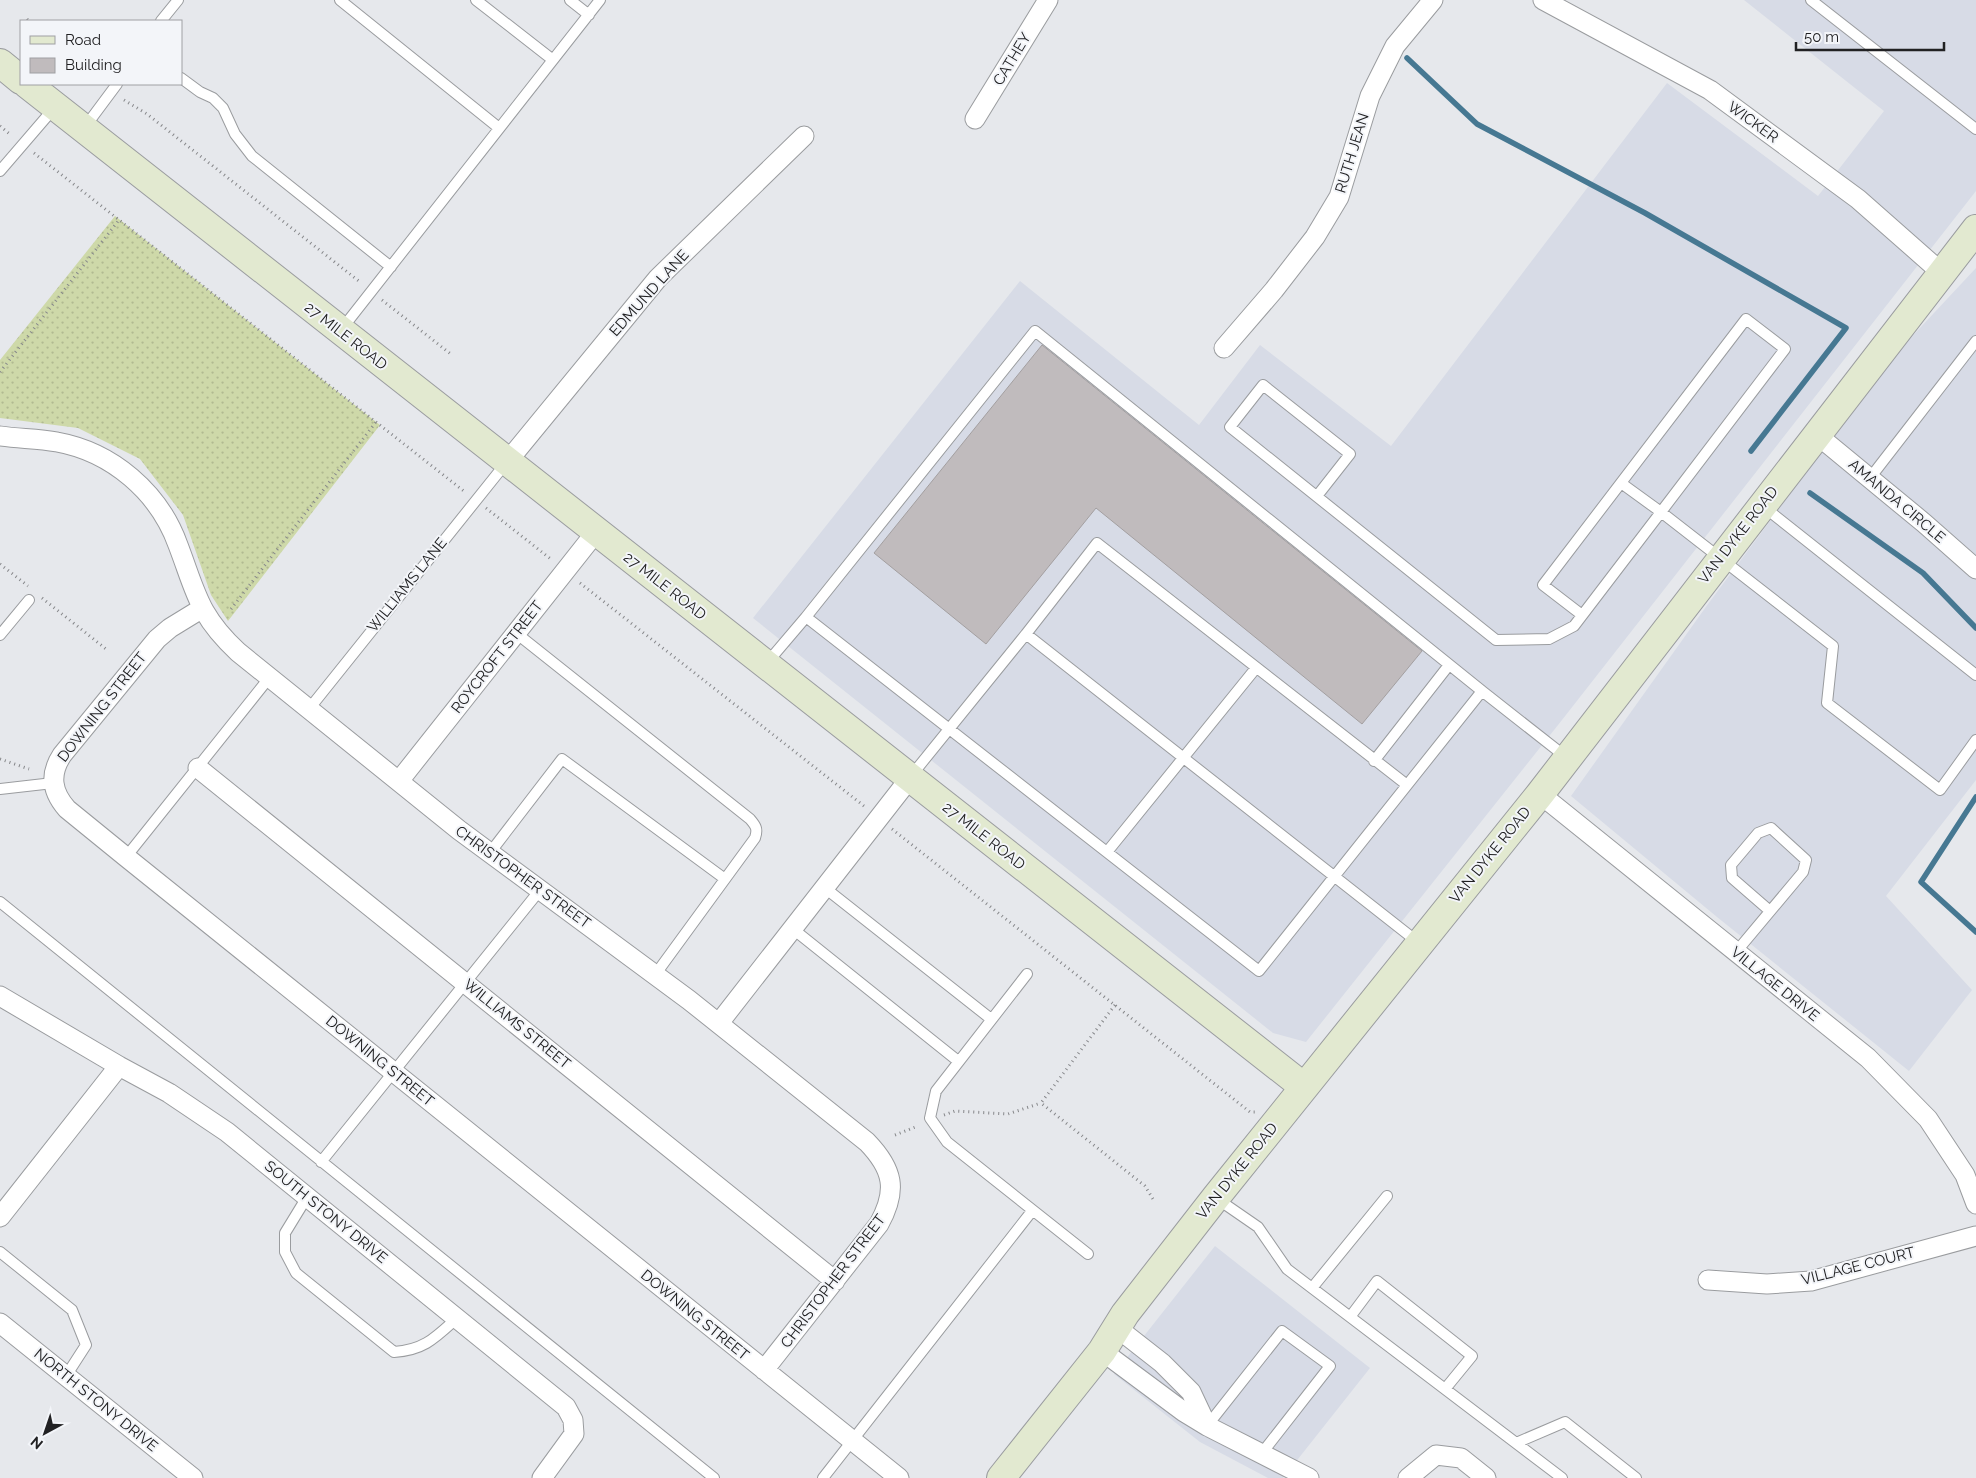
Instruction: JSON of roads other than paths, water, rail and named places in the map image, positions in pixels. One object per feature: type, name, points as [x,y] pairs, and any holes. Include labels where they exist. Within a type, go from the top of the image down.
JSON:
[{"type":"street","name":"CATHEY","points":[[975,119],[1048,0]]},
{"type":"street","name":"RUTH JEAN","points":[[1224,348],[1274,290],[1315,237],[1339,197],[1370,96],[1394,46],[1433,0]]},
{"type":"street","name":"WICKER","points":[[1543,0],[1710,90],[1858,199],[1942,273]]},
{"type":"street","points":[[0,63],[20,79]]},
{"type":"street","name":"27 MILE ROAD","points":[[28,85],[1304,1087]]},
{"type":"street","name":"EDMUND LANE","points":[[507,462],[658,278],[804,136]]},
{"type":"street","name":"VAN DYKE ROAD","points":[[1001,1478],[1102,1350],[1125,1314],[1216,1197],[1419,942],[1540,794],[1720,558],[1976,229]]},
{"type":"street","name":"AMANDA CIRCLE","points":[[1816,434],[1976,569]]},
{"type":"street","name":"CHRISTOPHER STREET","points":[[0,436],[56,441],[74,446],[112,462],[129,475],[149,496],[169,524],[201,609],[224,640],[489,854],[720,1024],[867,1142],[879,1154],[888,1168],[891,1182],[891,1196],[880,1224],[764,1370]]},
{"type":"street","name":"ROYCROFT STREET","points":[[399,781],[596,532]]},
{"type":"street","name":"DOWNING STREET","points":[[201,609],[170,628],[145,652],[62,756],[53,772],[54,783],[60,800],[67,809],[899,1478]]},
{"type":"street","name":"WILLIAMS STREET","points":[[198,768],[835,1281]]},
{"type":"street","points":[[720,1024],[910,778]]},
{"type":"street","name":"VILLAGE DRIVE","points":[[1540,794],[1868,1058],[1928,1118],[1964,1175],[1976,1204]]},
{"type":"street","name":"SOUTH STONY DRIVE","points":[[0,996],[169,1093],[227,1132],[566,1407],[573,1420],[574,1434],[542,1478]]},
{"type":"street","points":[[0,1217],[119,1066]]},
{"type":"street","name":"VILLAGE COURT","points":[[1708,1280],[1767,1284],[1810,1281],[1976,1236]]},
{"type":"street","name":"NORTH STONY DRIVE","points":[[0,1323],[193,1478]]},
{"type":"street","points":[[1116,1328],[1162,1363],[1191,1392],[1207,1426]]},
{"type":"street","points":[[1102,1350],[1184,1412],[1207,1426],[1309,1478]]},
{"type":"street","points":[[1408,1478],[1436,1455],[1461,1458],[1486,1478]]},
{"type":"lane","points":[[162,20],[178,0]]},
{"type":"lane","points":[[340,0],[499,128]]},
{"type":"lane","points":[[476,0],[552,60]]},
{"type":"lane","points":[[570,0],[589,15]]},
{"type":"lane","points":[[340,331],[600,0]]},
{"type":"lane","points":[[1811,0],[1976,129]]},
{"type":"lane","points":[[182,79],[200,92],[213,98],[223,108],[235,134],[252,156],[391,267]]},
{"type":"lane","points":[[84,129],[116,85]]},
{"type":"lane","points":[[0,171],[24,145],[55,106]]},
{"type":"lane","points":[[1316,496],[1350,454],[1263,385],[1230,427],[1316,496],[1496,640],[1549,639],[1574,626],[1785,349],[1746,319],[1543,585],[1582,615]]},
{"type":"lane","points":[[766,665],[806,618],[1035,331],[1567,758]]},
{"type":"lane","points":[[1870,478],[1976,341]]},
{"type":"lane","name":"WILLIAMS LANE","points":[[309,709],[507,462]]},
{"type":"lane","points":[[1621,483],[1833,646],[1827,704],[1940,790],[1976,740]]},
{"type":"lane","points":[[1761,505],[1976,675]]},
{"type":"lane","points":[[910,778],[1097,543],[1406,786]]},
{"type":"lane","points":[[0,635],[33,597]]},
{"type":"lane","points":[[806,618],[1259,971],[1482,691]]},
{"type":"lane","points":[[516,633],[756,825],[757,832],[755,838],[655,975]]},
{"type":"lane","points":[[1026,634],[1419,942]]},
{"type":"lane","points":[[1374,760],[1449,665]]},
{"type":"lane","points":[[1107,852],[1256,668]]},
{"type":"lane","points":[[126,857],[269,678]]},
{"type":"lane","points":[[489,854],[562,759],[725,879]]},
{"type":"lane","points":[[0,789],[54,783]]},
{"type":"lane","points":[[1736,952],[1803,872],[1806,860],[1771,828],[1758,833],[1731,865],[1732,878],[1770,911]]},
{"type":"lane","points":[[825,888],[991,1019]]},
{"type":"lane","points":[[321,1162],[540,890]]},
{"type":"lane","points":[[0,902],[714,1478]]},
{"type":"lane","points":[[793,929],[958,1061]]},
{"type":"lane","points":[[1027,974],[936,1091],[930,1118],[947,1142],[1088,1254]]},
{"type":"lane","points":[[1312,1288],[1387,1196]]},
{"type":"lane","points":[[307,1197],[285,1233],[285,1252],[296,1273],[394,1352],[412,1351],[434,1340],[457,1318]]},
{"type":"lane","points":[[1216,1197],[1258,1227],[1287,1269],[1562,1478]]},
{"type":"lane","points":[[823,1478],[1032,1211]]},
{"type":"lane","points":[[0,1252],[72,1310],[86,1345],[66,1376]]},
{"type":"lane","points":[[1350,1317],[1377,1281],[1472,1356],[1446,1390]]},
{"type":"lane","points":[[1207,1426],[1282,1332],[1330,1366],[1262,1453]]},
{"type":"lane","points":[[1516,1443],[1564,1422],[1636,1478]]},
{"type":"waterway","points":[[1407,58],[1477,124],[1645,213],[1846,328],[1751,451]]},
{"type":"waterway","points":[[1810,493],[1923,573],[1976,628]]},
{"type":"waterway","points":[[1976,797],[1921,882],[1976,932]]}]
